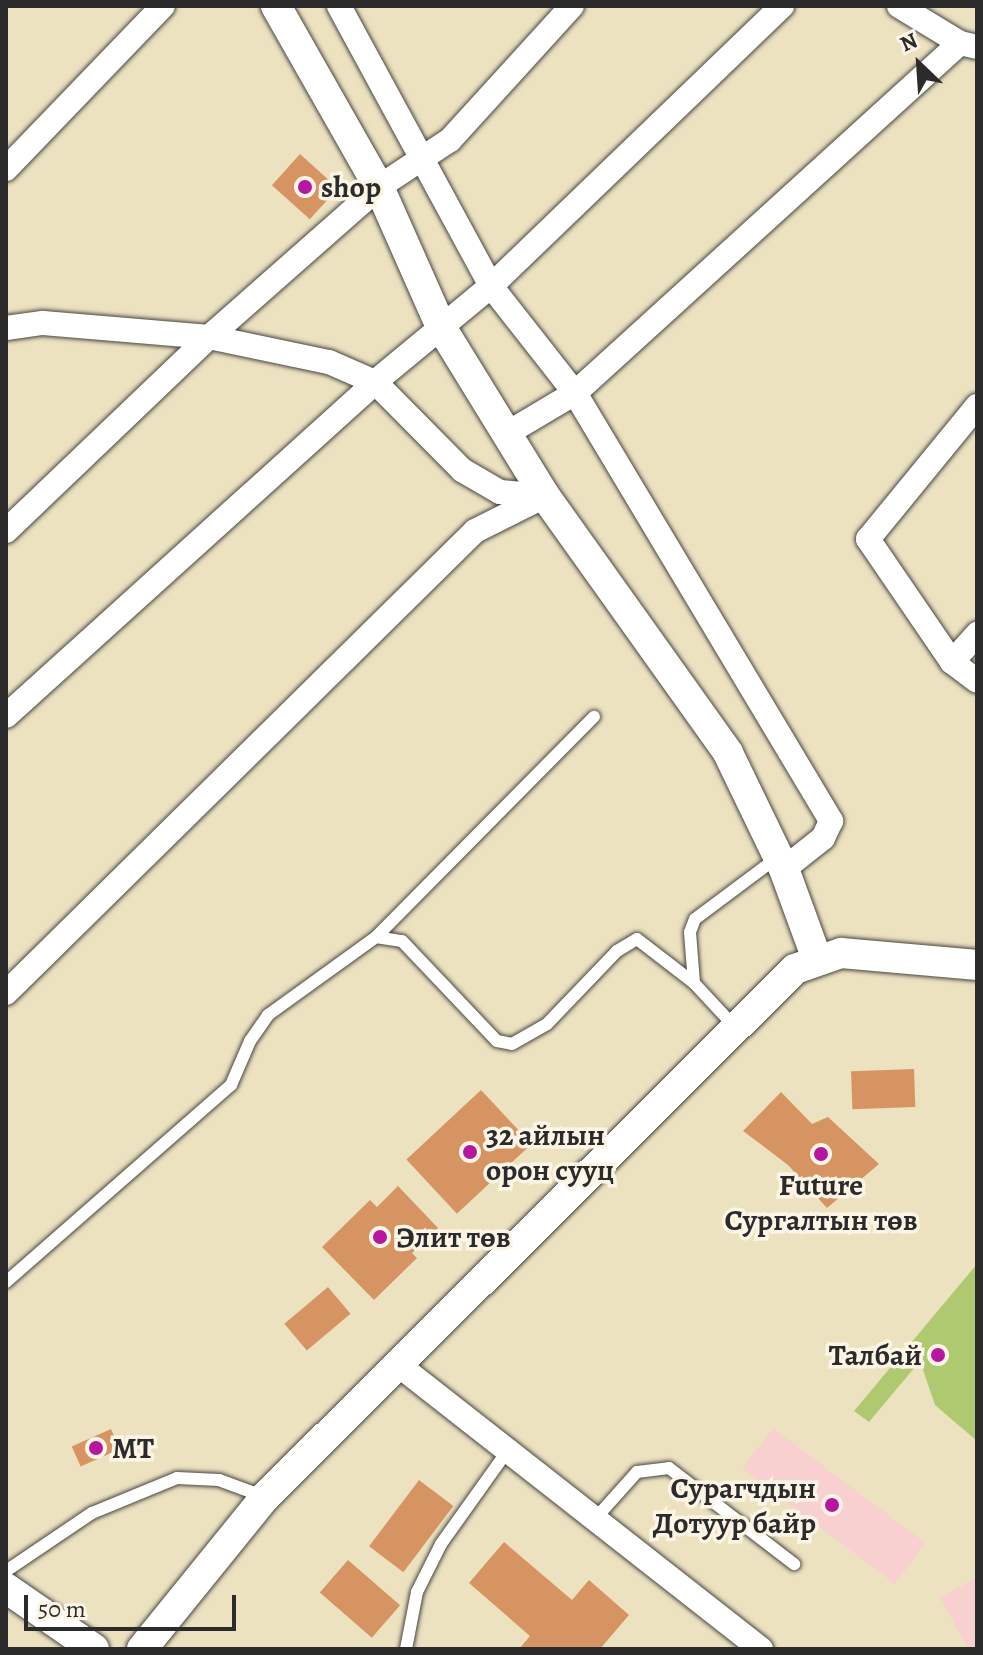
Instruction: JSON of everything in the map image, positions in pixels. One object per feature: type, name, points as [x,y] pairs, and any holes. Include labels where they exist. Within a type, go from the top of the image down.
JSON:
[{"type":"street","points":[[6,169],[163,6]]},
{"type":"street","points":[[276,6],[379,187],[441,327],[545,496],[728,753],[781,863],[817,959]]},
{"type":"street","points":[[339,6],[419,161],[491,286],[575,393],[831,821],[823,838],[781,863]]},
{"type":"street","points":[[6,531],[209,337],[379,187],[450,140],[572,6]]},
{"type":"street","points":[[6,716],[375,382],[491,286],[782,6]]},
{"type":"street","points":[[506,434],[575,393],[968,45],[899,6]]},
{"type":"street","points":[[6,328],[43,323],[209,337],[329,362],[375,382],[462,470],[500,492],[545,496]]},
{"type":"street","points":[[977,406],[868,539],[952,662],[977,681]]},
{"type":"street","points":[[6,993],[475,531],[545,496]]},
{"type":"street","points":[[952,662],[977,634]]},
{"type":"street","points":[[142,1649],[265,1497],[396,1363],[795,969],[841,953],[977,965]]},
{"type":"street","points":[[396,1363],[761,1649]]},
{"type":"street","points":[[6,1588],[94,1649]]},
{"type":"lane","points":[[6,1282],[231,1085],[250,1041],[268,1015],[376,937],[594,717]]},
{"type":"lane","points":[[694,983],[690,932],[695,919],[781,863]]},
{"type":"lane","points":[[376,937],[402,941],[497,1041],[512,1044],[547,1024],[617,951],[637,939],[694,983],[735,1027]]},
{"type":"lane","points":[[406,1649],[417,1592],[441,1544],[508,1450]]},
{"type":"lane","points":[[595,1519],[637,1472],[669,1468],[794,1564]]},
{"type":"lane","points":[[6,1571],[92,1513],[177,1478],[219,1480],[265,1497]]},
{"type":"shaded area","name":"Сурагчдын Дотуур байр","points":[[773,1428],[926,1543],[895,1584],[742,1469]]},
{"type":"shaded area","points":[[977,1578],[977,1644],[968,1649],[940,1597]]},
{"type":"green space","name":"Талбай","points":[[977,1264],[977,1441],[935,1405],[920,1361],[869,1422],[854,1411]]},
{"type":"building","name":"shop","points":[[300,154],[338,188],[310,219],[272,185]]},
{"type":"building","points":[[914,1069],[915,1107],[852,1109],[851,1071]]},
{"type":"building","name":"32 айлын орон сууц","points":[[481,1090],[531,1144],[457,1214],[406,1160]]},
{"type":"building","name":"Future Сургалтын төв","points":[[781,1092],[812,1124],[828,1117],[879,1164],[827,1208],[788,1165],[743,1131]]},
{"type":"building","name":"Элит төв","points":[[398,1186],[438,1228],[412,1253],[417,1258],[374,1300],[322,1247],[370,1200],[377,1207]]},
{"type":"building","points":[[328,1287],[350,1314],[307,1350],[284,1324]]},
{"type":"building","name":"MT","points":[[111,1429],[120,1449],[81,1467],[72,1446]]},
{"type":"building","points":[[419,1480],[453,1506],[403,1572],[369,1546]]},
{"type":"building","points":[[504,1542],[572,1600],[589,1580],[629,1615],[600,1649],[519,1649],[530,1636],[469,1583]]},
{"type":"building","points":[[348,1560],[400,1605],[372,1638],[320,1592]]},
{"type":"place","name":"shop","points":[[305,187]]},
{"type":"place","name":"32 айлын орон сууц","points":[[470,1152]]},
{"type":"place","name":"Future Сургалтын төв","points":[[821,1154]]},
{"type":"place","name":"Элит төв","points":[[380,1237]]},
{"type":"place","name":"Талбай","points":[[938,1355]]},
{"type":"place","name":"MT","points":[[96,1448]]},
{"type":"place","name":"Сурагчдын Дотуур байр","points":[[832,1505]]}]
